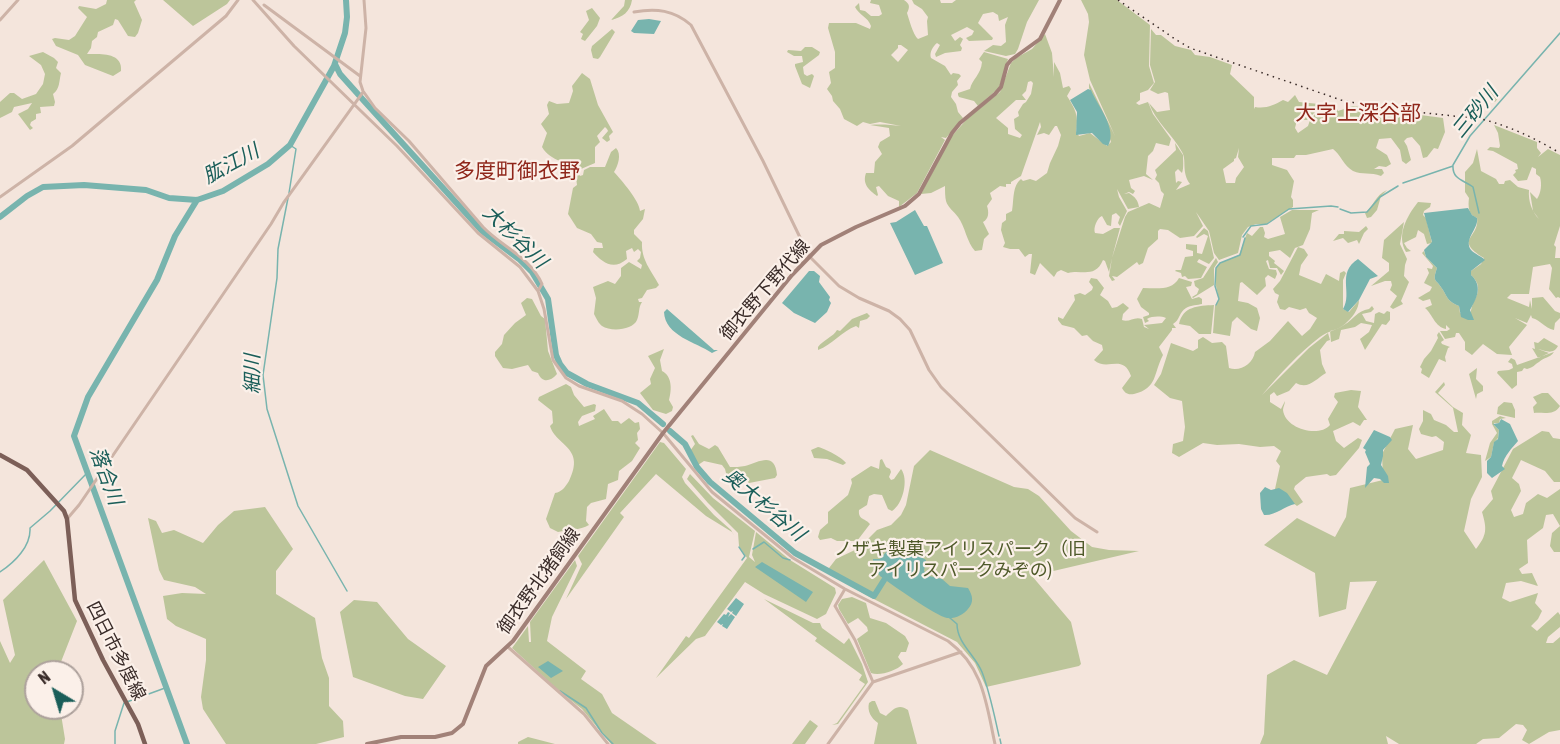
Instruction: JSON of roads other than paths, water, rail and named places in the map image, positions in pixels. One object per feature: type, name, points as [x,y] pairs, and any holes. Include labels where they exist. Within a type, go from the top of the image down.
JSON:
[{"type":"main road","name":"御衣野下野代線","points":[[663,433],[809,256],[831,239],[905,206],[919,194],[952,133],[960,123],[1001,87],[1007,65],[1011,60],[1040,39],[1060,0]]},
{"type":"main road","name":"御衣野北猪飼線","points":[[367,744],[401,737],[435,737],[452,733],[463,724],[486,666],[508,646],[663,433]]},
{"type":"main road","name":"四日市多度線","points":[[0,456],[27,470],[58,503],[67,519],[75,600],[138,724],[145,744]]},
{"type":"street","points":[[0,20],[18,0]]},
{"type":"street","points":[[0,196],[72,146],[226,16],[238,0]]},
{"type":"street","points":[[253,0],[294,46],[417,166],[478,233],[520,267],[539,289],[550,352],[562,374],[579,386],[622,401],[642,414],[663,433],[703,483],[793,558],[845,589],[948,641],[961,651],[971,663],[978,677],[995,744]]},
{"type":"street","points":[[364,0],[366,28],[359,76],[362,93],[416,148],[483,227],[528,263],[541,281],[539,289]]},
{"type":"street","points":[[264,5],[359,76]]},
{"type":"street","points":[[634,12],[667,11],[691,25],[763,161],[809,256],[839,286],[889,311],[900,319],[910,330],[929,370],[941,387],[1075,518],[1097,532]]},
{"type":"street","points":[[67,519],[95,482],[284,202],[362,93]]},
{"type":"street","points":[[845,589],[835,606],[855,640],[873,682]]},
{"type":"street","points":[[508,646],[584,714],[608,744]]},
{"type":"street","points":[[828,744],[873,682],[961,651]]},
{"type":"water","points":[[638,20],[661,21],[654,34],[631,31]]},
{"type":"water","points":[[1088,89],[1091,90],[1109,125],[1108,146],[1092,133],[1076,135],[1077,112],[1070,100]]},
{"type":"water","points":[[1468,208],[1477,218],[1469,247],[1485,260],[1471,271],[1478,288],[1477,297],[1470,310],[1474,320],[1461,317],[1459,306],[1449,300],[1436,280],[1437,268],[1426,257],[1424,250],[1432,242],[1424,213]]},
{"type":"water","points":[[915,210],[924,226],[927,226],[943,263],[915,275],[890,223],[896,222]]},
{"type":"water","points":[[1358,259],[1378,276],[1370,279],[1359,300],[1348,312],[1343,309],[1346,303],[1346,277],[1351,265]]},
{"type":"water","points":[[809,271],[814,271],[820,276],[819,282],[830,297],[831,303],[827,312],[815,323],[794,313],[782,303]]},
{"type":"water","points":[[667,309],[714,350],[718,350],[712,353],[675,333],[666,320],[664,312]]},
{"type":"water","points":[[1501,419],[1510,424],[1518,441],[1504,459],[1502,466],[1505,469],[1492,478],[1487,473],[1487,461],[1491,457],[1494,442],[1498,439],[1499,430],[1493,424],[1499,423]]},
{"type":"water","points":[[1374,430],[1392,440],[1383,450],[1381,465],[1388,476],[1389,483],[1374,478],[1365,488],[1367,467],[1370,464],[1366,450],[1363,448]]},
{"type":"water","points":[[1265,487],[1271,490],[1279,488],[1287,493],[1295,504],[1264,515],[1261,509],[1260,493]]},
{"type":"water","points":[[893,544],[926,560],[924,571],[929,576],[942,579],[950,586],[968,588],[972,599],[968,609],[956,617],[941,616],[880,576],[873,567],[873,559],[880,559]]},
{"type":"water","points":[[762,562],[813,592],[806,602],[755,567]]},
{"type":"water","points":[[736,598],[744,604],[736,616],[732,613],[733,611],[727,609]]},
{"type":"water","points":[[728,612],[730,613],[728,617],[731,614],[735,617],[727,629],[722,626],[723,624],[717,622]]},
{"type":"water","points":[[548,661],[563,671],[551,678],[538,667]]},
{"type":"waterway","name":"肱江川","points":[[0,217],[43,187],[84,185],[146,190],[169,198],[197,200],[223,191],[268,164],[290,145],[334,66],[345,33],[346,0]]},
{"type":"waterway","name":"三砂川","points":[[1479,213],[1473,187],[1454,174],[1453,165],[1470,136],[1560,33]]},
{"type":"waterway","name":"大杉谷川","points":[[335,64],[340,74],[482,231],[519,259],[532,272],[548,299],[556,355],[567,373],[587,384],[638,403],[663,424]]},
{"type":"waterway","name":"細川","points":[[289,193],[296,149],[290,145]]},
{"type":"waterway","points":[[1403,183],[1453,166]]},
{"type":"waterway","points":[[1340,209],[1351,213],[1367,212],[1380,197],[1398,186]]},
{"type":"waterway","name":"細川","points":[[288,198],[278,249],[277,278],[263,375],[267,409],[298,506],[347,591]]},
{"type":"waterway","name":"落合川","points":[[187,744],[74,436],[88,397],[157,280],[175,236],[197,200]]},
{"type":"waterway","points":[[1243,237],[1251,226],[1267,224],[1289,209],[1338,207]]},
{"type":"waterway","points":[[1216,305],[1219,299],[1215,286],[1216,268],[1220,263],[1240,255],[1245,238]]},
{"type":"waterway","name":"奥大杉谷川","points":[[670,431],[685,444],[697,467],[710,482],[795,553],[874,596],[886,577]]},
{"type":"waterway","points":[[0,572],[21,553],[28,541],[30,528],[87,473]]},
{"type":"waterway","points":[[753,549],[764,542],[783,558],[790,560]]},
{"type":"waterway","points":[[739,547],[745,556],[742,560]]},
{"type":"waterway","name":"奥大杉谷川","points":[[950,618],[957,624],[963,643],[982,672],[999,736]]},
{"type":"waterway","points":[[115,744],[115,731],[124,703],[165,688]]},
{"type":"waterway","points":[[560,691],[586,708],[602,733],[613,744]]},
{"type":"waterway","name":"奥大杉谷川","points":[[1000,739],[1001,744]]},
{"type":"railway","points":[[1118,0],[1190,48],[1341,100],[1380,108],[1492,122],[1522,133],[1560,153]]},
{"type":"district","name":"大字上深谷部","points":[[1358,113]]},
{"type":"district","name":"多度町御衣野","points":[[517,171]]},
{"type":"park label","name":"ノザキ製菓アイリスパーク（旧 アイリスパークみぞの)","points":[[960,559]]}]
